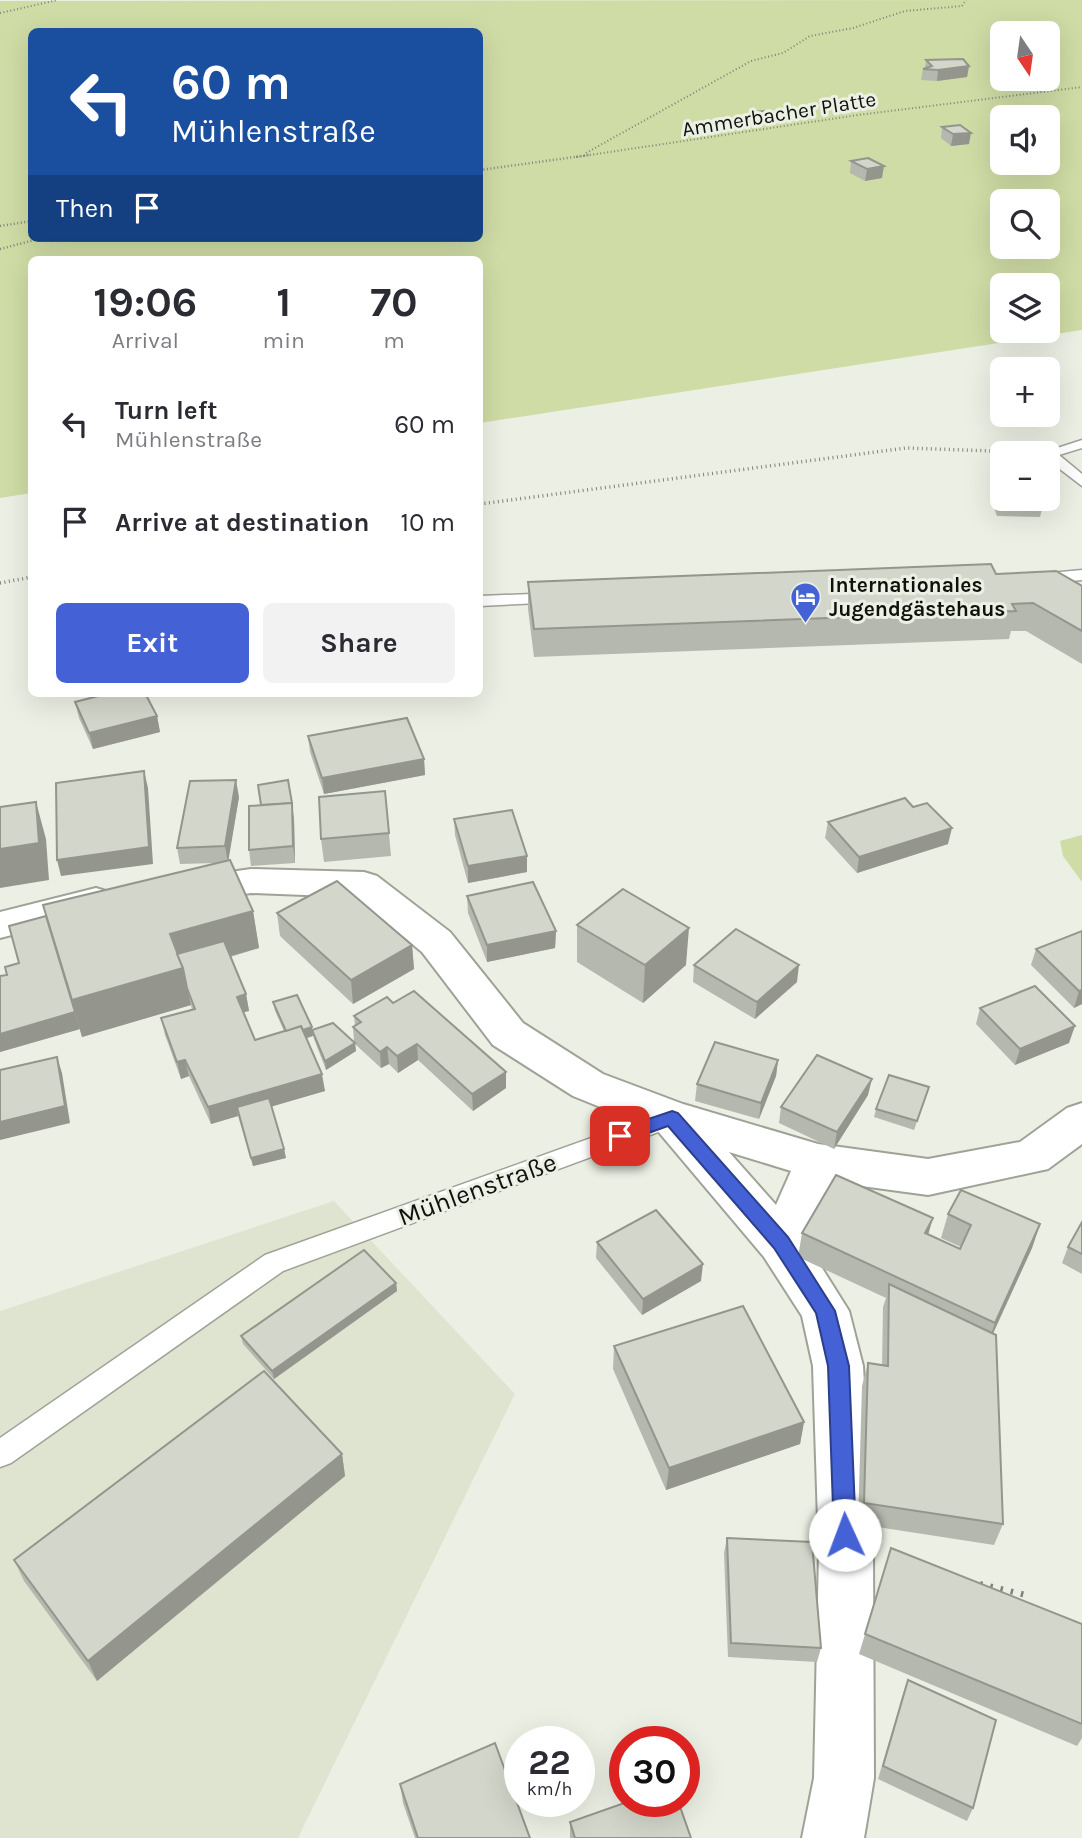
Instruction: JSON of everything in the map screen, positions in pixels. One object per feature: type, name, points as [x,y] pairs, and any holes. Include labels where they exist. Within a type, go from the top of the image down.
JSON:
[{"type":"street","points":[[0,925],[85,902],[251,881],[364,885],[436,942],[508,1034],[588,1085],[672,1118],[818,1163],[928,1177],[1032,1157],[1082,1120]]},
{"type":"street","points":[[672,1118],[781,1243],[825,1311],[838,1366],[846,1552],[844,1778],[833,1838]]},
{"type":"street","points":[[781,1243],[818,1163]]},
{"type":"lane","points":[[1060,450],[1082,444]]},
{"type":"lane","points":[[1060,463],[1082,482]]},
{"type":"lane","points":[[1021,579],[1082,575]]},
{"type":"lane","points":[[483,601],[577,597]]},
{"type":"lane","name":"Mühlenstraße","points":[[1,1454],[274,1263],[672,1118]]},
{"type":"path","points":[[0,13],[58,0]]},
{"type":"path","points":[[583,155],[751,61],[783,53],[810,36],[853,28],[905,11],[962,6],[966,0]]},
{"type":"path","name":"Ammerbacher Platte","points":[[483,170],[682,143],[858,115],[1082,87]]},
{"type":"path","points":[[0,226],[28,222]]},
{"type":"path","points":[[0,249],[28,242]]},
{"type":"path","points":[[483,504],[906,449],[990,451]]},
{"type":"path","points":[[0,583],[28,579]]},
{"type":"path","points":[[974,1583],[1026,1595]]},
{"type":"shaded area","points":[[334,1201],[515,1394],[298,1838],[0,1838],[0,1311]]},
{"type":"green space","points":[[1082,0],[1082,330],[1060,333],[1060,273],[990,273],[990,343],[998,343],[483,423],[483,256],[28,256],[28,493],[0,498],[0,1]]},
{"type":"green space","points":[[1082,835],[1082,882],[1063,856],[1060,841]]},
{"type":"building","points":[[963,59],[969,66],[923,69],[932,66],[926,60]]},
{"type":"building","points":[[764,111],[767,116],[758,116],[754,112]]},
{"type":"building","points":[[960,125],[971,133],[953,134],[942,127]]},
{"type":"building","points":[[868,158],[884,166],[867,169],[851,161]]},
{"type":"building","points":[[991,564],[996,574],[1056,571],[1082,586],[1082,631],[1033,603],[1012,604],[1016,611],[534,629],[528,582]]},
{"type":"building","points":[[94,697],[147,697],[157,716],[89,733],[75,702]]},
{"type":"building","points":[[407,718],[424,759],[322,778],[308,736]]},
{"type":"building","points":[[144,771],[149,847],[57,860],[56,783]]},
{"type":"building","points":[[236,780],[225,846],[177,848],[190,781]]},
{"type":"building","points":[[288,780],[292,803],[261,805],[258,785]]},
{"type":"building","points":[[385,791],[389,833],[321,839],[319,797]]},
{"type":"building","points":[[905,798],[913,807],[927,803],[952,828],[859,857],[828,822]]},
{"type":"building","points":[[36,802],[39,843],[0,849],[0,807]]},
{"type":"building","points":[[292,803],[293,846],[249,850],[249,806]]},
{"type":"building","points":[[512,810],[527,856],[468,866],[454,819]]},
{"type":"building","points":[[230,860],[253,911],[170,934],[183,968],[72,1000],[43,905]]},
{"type":"building","points":[[337,881],[412,945],[351,980],[277,913]]},
{"type":"building","points":[[533,882],[556,931],[487,945],[467,896]]},
{"type":"building","points":[[623,889],[689,928],[645,965],[577,925]]},
{"type":"building","points":[[46,916],[75,1012],[0,1034],[0,976],[7,975],[5,967],[19,963],[9,926]]},
{"type":"building","points":[[736,929],[799,965],[757,1002],[694,965]]},
{"type":"building","points":[[1082,931],[1082,990],[1079,991],[1036,949]]},
{"type":"building","points":[[224,941],[246,994],[237,997],[255,1040],[301,1026],[322,1074],[208,1107],[185,1060],[177,1062],[161,1018],[195,1009],[177,954]]},
{"type":"building","points":[[1035,986],[1075,1026],[1020,1049],[980,1008]]},
{"type":"building","points":[[414,991],[506,1072],[472,1094],[417,1044],[397,1056],[387,1047],[380,1052],[353,1027],[361,1022],[354,1016],[387,997],[393,1003]]},
{"type":"building","points":[[297,995],[312,1027],[303,1030],[301,1026],[286,1031],[273,1002]]},
{"type":"building","points":[[333,1023],[355,1043],[325,1061],[312,1030]]},
{"type":"building","points":[[715,1042],[778,1060],[761,1103],[697,1084]]},
{"type":"building","points":[[817,1055],[872,1079],[837,1132],[781,1107]]},
{"type":"building","points":[[57,1057],[65,1106],[0,1122],[0,1070]]},
{"type":"building","points":[[889,1075],[929,1087],[917,1121],[876,1109]]},
{"type":"building","points":[[269,1098],[284,1149],[251,1158],[237,1107]]},
{"type":"building","points":[[836,1175],[933,1218],[925,1233],[960,1249],[971,1225],[948,1214],[961,1190],[1040,1224],[995,1323],[802,1233]]},
{"type":"building","points":[[656,1210],[703,1264],[643,1299],[597,1242]]},
{"type":"building","points":[[1082,1222],[1082,1254],[1068,1247]]},
{"type":"building","points":[[364,1250],[396,1283],[272,1371],[241,1336]]},
{"type":"building","points":[[889,1284],[996,1335],[1003,1524],[864,1503],[868,1363],[888,1366]]},
{"type":"building","points":[[743,1306],[804,1422],[669,1468],[614,1346]]},
{"type":"building","points":[[264,1371],[342,1454],[88,1661],[14,1560]]},
{"type":"building","points":[[727,1538],[812,1542],[821,1648],[731,1643]]},
{"type":"building","points":[[891,1548],[1082,1624],[1082,1724],[865,1634]]},
{"type":"building","points":[[908,1680],[996,1720],[973,1808],[883,1766]]},
{"type":"building","points":[[495,1743],[504,1767],[504,1817],[522,1817],[530,1838],[418,1838],[400,1784]]},
{"type":"building","points":[[609,1808],[609,1817],[684,1817],[691,1838],[575,1838],[570,1822],[584,1817],[595,1817],[595,1813]]},
{"type":"place","name":"Internationales Jugendgästehaus","points":[[806,624]]},
{"type":"route","points":[[620,1136],[672,1118],[781,1243],[825,1311],[838,1366],[845,1535]]}]
